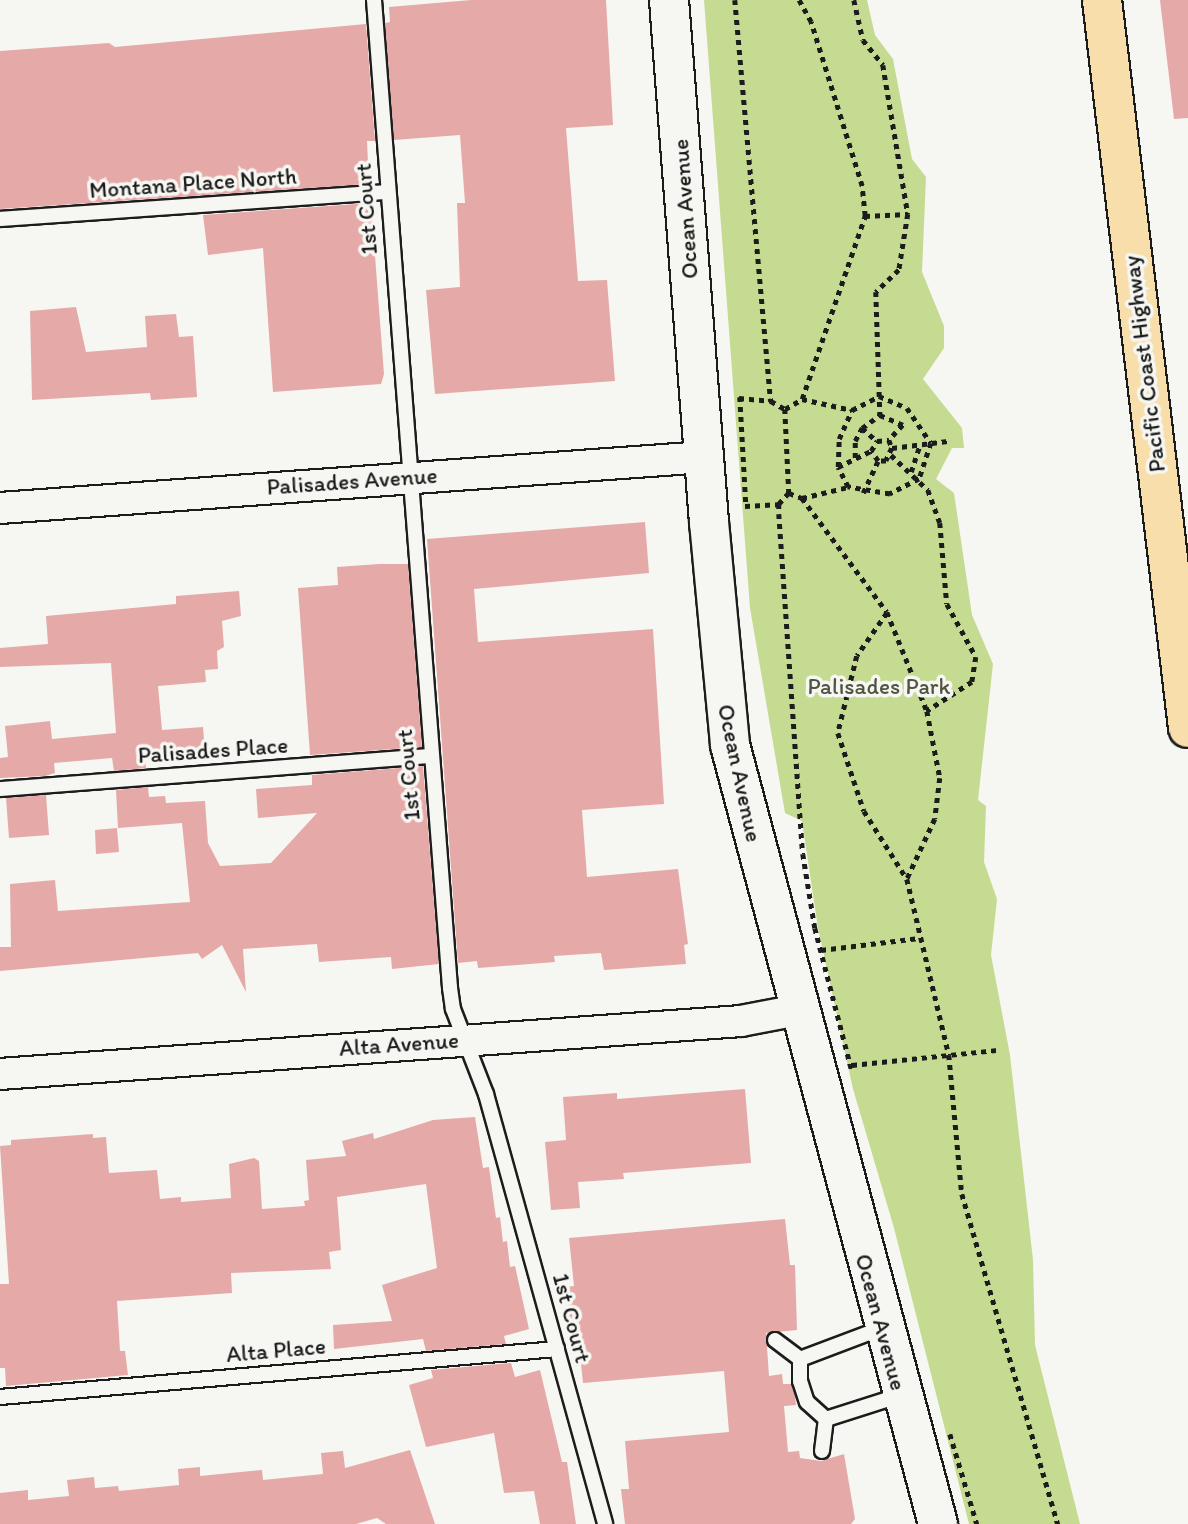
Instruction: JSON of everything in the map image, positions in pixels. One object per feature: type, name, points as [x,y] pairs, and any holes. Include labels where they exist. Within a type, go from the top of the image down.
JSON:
[{"type":"highway","name":"Pacific Coast Highway","points":[[1102,0],[1188,729]]},
{"type":"main road","name":"Ocean Avenue","points":[[669,0],[704,457],[730,745],[882,1328],[938,1524]]},
{"type":"street","name":"Palisades Avenue","points":[[0,508],[704,457]]},
{"type":"street","name":"Alta Avenue","points":[[0,1074],[741,1021],[798,1010]]},
{"type":"lane","name":"1st Court","points":[[374,0],[429,757],[450,988],[486,1094],[605,1524]]},
{"type":"lane","name":"Montana Place North","points":[[0,219],[388,192]]},
{"type":"lane","name":"Palisades Place","points":[[0,789],[429,757]]},
{"type":"lane","points":[[800,1359],[882,1328]]},
{"type":"lane","points":[[775,1340],[800,1359],[807,1402],[826,1419]]},
{"type":"lane","name":"Alta Place","points":[[0,1397],[557,1349]]},
{"type":"lane","points":[[826,1419],[901,1395]]},
{"type":"lane","points":[[822,1451],[826,1419]]},
{"type":"path","points":[[735,0],[771,401]]},
{"type":"path","points":[[785,409],[802,399],[865,216],[862,186],[811,22],[799,0]]},
{"type":"path","points":[[854,0],[859,32],[883,65],[908,214],[899,270],[876,292],[880,415]]},
{"type":"path","points":[[865,216],[908,214]]},
{"type":"path","points":[[849,487],[838,467],[839,439],[852,410],[878,396]]},
{"type":"path","points":[[878,396],[907,408],[931,443]]},
{"type":"path","points":[[740,397],[746,506]]},
{"type":"path","points":[[731,399],[740,397],[771,401],[785,409]]},
{"type":"path","points":[[802,399],[852,410]]},
{"type":"path","points":[[738,508],[779,504],[789,493],[785,409]]},
{"type":"path","points":[[855,458],[855,441],[862,428],[880,415]]},
{"type":"path","points":[[862,428],[877,441],[889,440],[903,425],[880,415]]},
{"type":"path","points":[[889,440],[891,455]]},
{"type":"path","points":[[838,467],[871,451],[877,441]]},
{"type":"path","points":[[892,448],[948,442]]},
{"type":"path","points":[[802,498],[849,487],[863,493],[891,495],[919,478],[931,443]]},
{"type":"path","points":[[911,472],[919,445]]},
{"type":"path","points":[[871,451],[878,461]]},
{"type":"path","points":[[891,455],[919,478],[940,523],[947,604],[976,657],[972,682],[927,711]]},
{"type":"path","points":[[863,493],[878,461],[891,455]]},
{"type":"path","points":[[789,493],[802,498],[887,612],[927,711],[940,778],[935,819],[907,879]]},
{"type":"path","points":[[779,504],[803,855],[821,950],[852,1065],[852,1077]]},
{"type":"path","points":[[887,612],[856,656],[838,733],[864,811],[907,879],[949,1055],[962,1194],[1058,1524]]},
{"type":"path","points":[[813,952],[919,938]]},
{"type":"path","points":[[845,1065],[999,1050]]},
{"type":"path","points":[[948,1428],[977,1524]]},
{"type":"green space","name":"Palisades Park","points":[[704,0],[867,0],[875,35],[893,59],[912,159],[926,177],[922,272],[944,326],[944,348],[923,379],[962,428],[964,448],[952,448],[936,479],[954,493],[972,615],[993,664],[978,800],[986,806],[984,862],[997,899],[991,955],[1010,1055],[1033,1260],[1035,1345],[1080,1524],[969,1524],[894,1228],[853,1089],[818,928],[802,821],[785,813],[750,608]]},
{"type":"building","points":[[471,0],[606,0],[613,125],[566,128],[578,281],[607,280],[615,381],[435,394],[426,290],[460,287],[457,203],[465,203],[460,135],[394,140],[385,23],[390,22],[389,7]]},
{"type":"building","points":[[1160,0],[1188,0],[1188,118],[1174,119]]},
{"type":"building","points":[[366,24],[375,141],[367,141],[369,184],[0,209],[0,51],[109,43],[115,47]]},
{"type":"building","points":[[371,203],[384,374],[381,384],[273,392],[263,248],[208,255],[203,215]]},
{"type":"building","points":[[76,307],[86,352],[147,347],[145,316],[176,314],[179,337],[193,336],[197,397],[151,400],[150,393],[32,400],[30,311]]},
{"type":"building","points":[[645,522],[649,573],[474,589],[478,642],[653,629],[664,804],[582,810],[587,877],[678,869],[688,944],[684,945],[686,964],[604,970],[601,953],[554,956],[555,962],[478,968],[477,961],[458,963],[427,539]]},
{"type":"building","points":[[408,564],[422,747],[310,755],[298,588],[338,585],[337,567]]},
{"type":"building","points":[[239,591],[241,616],[222,621],[224,647],[217,651],[218,669],[205,670],[206,682],[158,686],[162,730],[203,727],[205,753],[145,757],[146,768],[114,771],[112,758],[54,763],[55,773],[45,776],[0,778],[0,758],[8,757],[5,726],[50,721],[52,739],[116,733],[111,663],[0,667],[0,648],[48,644],[46,616],[176,604],[176,596]]},
{"type":"building","points":[[423,766],[439,964],[392,969],[391,957],[319,962],[317,944],[243,949],[246,992],[222,945],[202,959],[198,953],[0,971],[0,947],[11,947],[10,884],[55,880],[58,911],[190,902],[182,823],[118,828],[116,790],[148,787],[149,797],[165,796],[166,803],[205,801],[208,843],[220,866],[271,863],[317,813],[258,818],[256,789],[312,785],[312,775]]},
{"type":"building","points":[[46,795],[49,835],[9,838],[6,798]]},
{"type":"building","points":[[117,828],[119,852],[96,854],[95,830]]},
{"type":"building","points":[[745,1089],[751,1163],[623,1173],[624,1179],[578,1182],[580,1208],[551,1210],[545,1142],[566,1140],[563,1097],[617,1093],[617,1099]]},
{"type":"building","points":[[475,1117],[483,1168],[489,1167],[496,1218],[500,1217],[503,1242],[507,1241],[510,1267],[515,1266],[529,1329],[504,1336],[506,1344],[426,1351],[423,1339],[334,1349],[333,1325],[392,1321],[382,1285],[437,1268],[426,1184],[337,1197],[341,1250],[329,1252],[331,1269],[231,1273],[232,1293],[117,1301],[120,1351],[125,1351],[128,1375],[6,1386],[5,1368],[0,1368],[0,1284],[9,1284],[0,1146],[11,1145],[11,1140],[93,1134],[93,1138],[106,1137],[109,1173],[157,1170],[160,1199],[181,1197],[181,1202],[231,1198],[229,1164],[254,1158],[259,1161],[262,1209],[305,1206],[304,1201],[309,1200],[306,1160],[346,1156],[342,1141],[373,1133],[374,1139],[433,1120]]},
{"type":"building","points":[[785,1219],[790,1265],[795,1265],[797,1330],[766,1333],[769,1376],[782,1374],[783,1384],[791,1384],[795,1396],[796,1405],[784,1406],[788,1452],[799,1451],[800,1458],[821,1461],[844,1454],[855,1519],[851,1524],[625,1524],[621,1489],[629,1489],[625,1441],[729,1432],[724,1371],[583,1383],[578,1335],[570,1336],[566,1287],[574,1286],[569,1238]]},
{"type":"building","points":[[511,1363],[515,1377],[540,1370],[562,1462],[567,1462],[576,1524],[540,1524],[534,1491],[504,1493],[494,1433],[426,1447],[409,1385],[433,1378],[431,1370]]},
{"type":"building","points":[[410,1450],[435,1524],[386,1524],[377,1518],[356,1524],[0,1524],[0,1493],[28,1490],[28,1500],[69,1496],[67,1480],[94,1477],[95,1488],[118,1486],[119,1491],[179,1485],[178,1469],[200,1467],[200,1476],[262,1470],[263,1480],[323,1474],[321,1453],[343,1451],[345,1468]]}]
